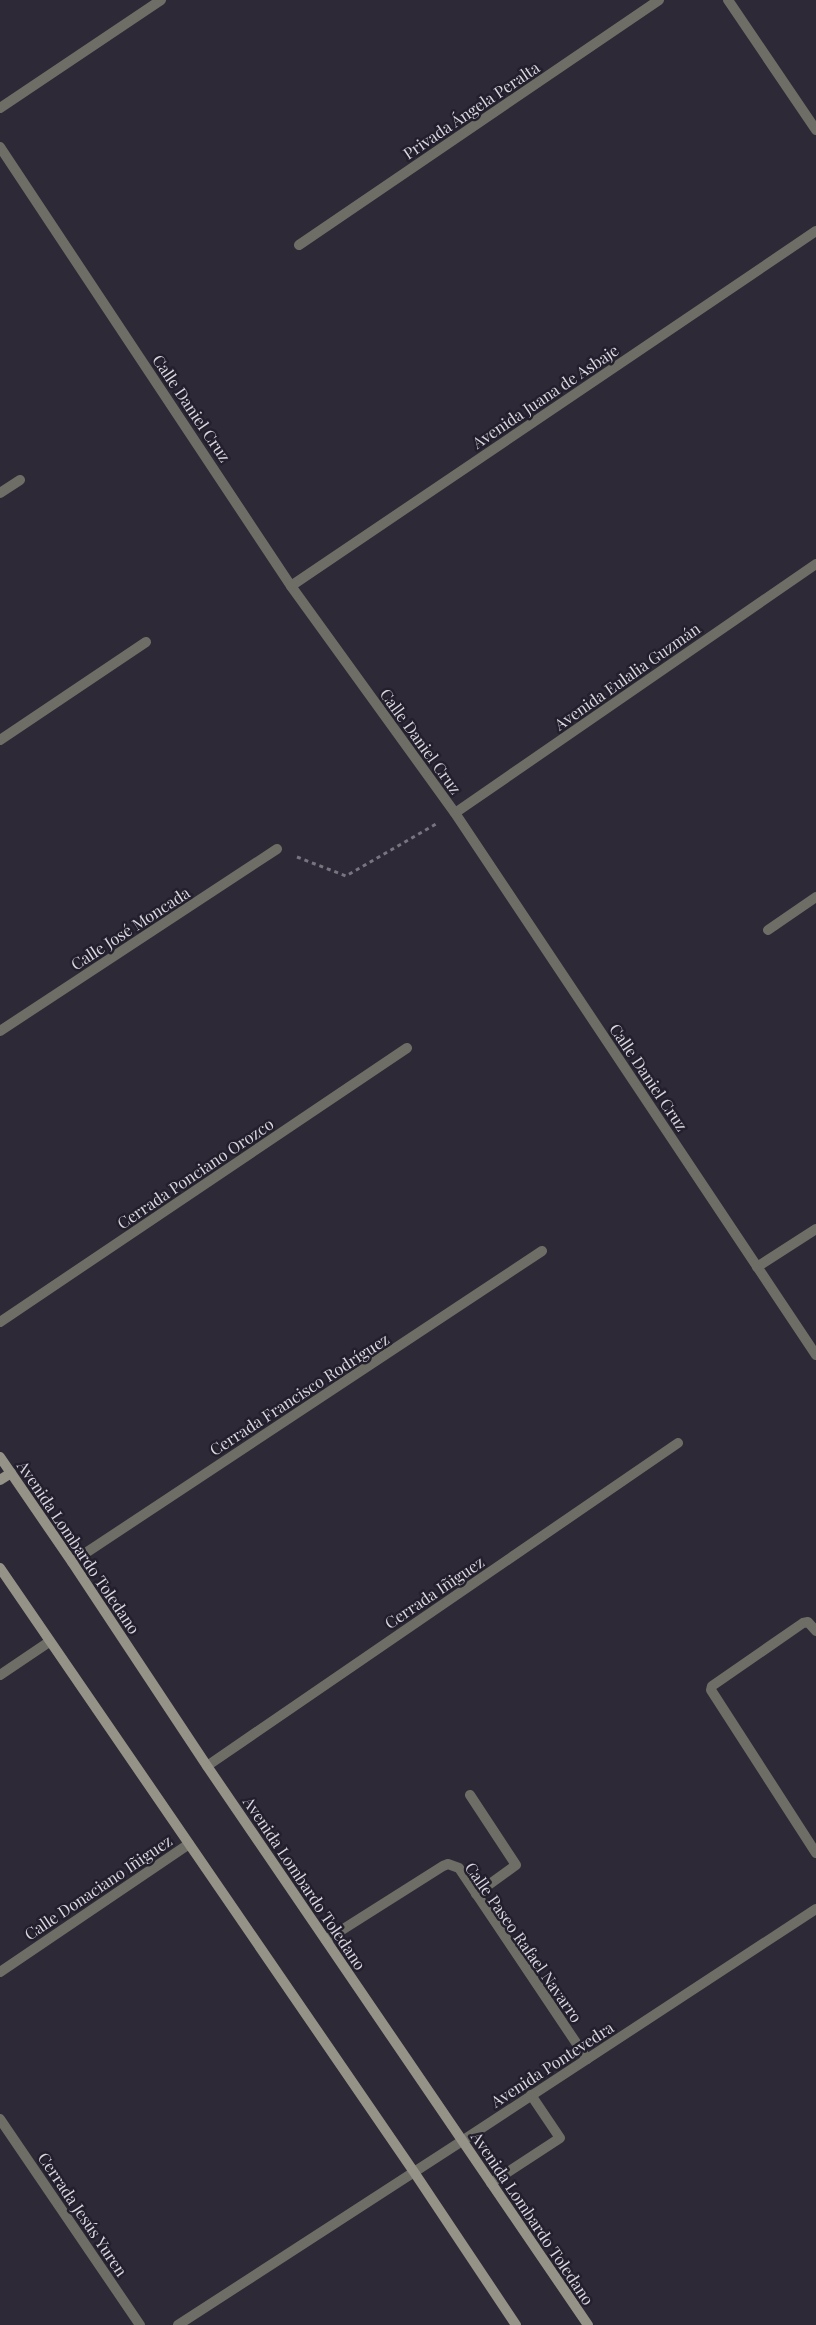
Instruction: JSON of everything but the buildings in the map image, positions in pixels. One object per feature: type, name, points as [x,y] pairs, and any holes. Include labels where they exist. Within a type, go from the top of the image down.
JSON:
[{"type":"main road","name":"Avenida Lombardo Toledano","points":[[0,1457],[207,1766],[588,2325]]},
{"type":"main road","points":[[0,1480],[11,1473]]},
{"type":"main road","points":[[0,1568],[414,2172],[516,2325]]},
{"type":"street","points":[[0,108],[161,0]]},
{"type":"street","name":"Privada Ángela Peralta","points":[[299,245],[659,0]]},
{"type":"street","points":[[728,0],[816,130]]},
{"type":"street","name":"Calle Daniel Cruz","points":[[0,147],[291,586],[454,813],[816,1355]]},
{"type":"street","name":"Avenida Juana de Asbaje","points":[[291,586],[816,231]]},
{"type":"street","points":[[0,493],[20,480]]},
{"type":"street","name":"Avenida Eulalia Guzmán","points":[[454,813],[816,564]]},
{"type":"street","points":[[0,740],[146,642]]},
{"type":"street","name":"Calle José Moncada","points":[[0,1031],[277,849]]},
{"type":"street","points":[[768,930],[816,897]]},
{"type":"street","name":"Cerrada Ponciano Orozco","points":[[0,1322],[408,1048]]},
{"type":"street","points":[[758,1268],[816,1229]]},
{"type":"street","name":"Cerrada Francisco Rodríguez","points":[[72,1562],[542,1251]]},
{"type":"street","name":"Cerrada Iñiguez","points":[[207,1766],[678,1443]]},
{"type":"street","points":[[816,1632],[810,1623],[803,1623],[712,1686],[711,1690],[816,1853]]},
{"type":"street","points":[[0,1675],[49,1642]]},
{"type":"street","points":[[470,1796],[516,1865],[476,1894]]},
{"type":"street","name":"Calle Donaciano Iñiguez","points":[[0,1972],[189,1844]]},
{"type":"street","name":"Calle Paseo Rafael Navarro","points":[[326,1940],[448,1864],[459,1868],[587,2059]]},
{"type":"street","name":"Avenida Pontevedra","points":[[181,2324],[816,1909]]},
{"type":"street","points":[[491,2183],[560,2138],[531,2095]]},
{"type":"street","name":"Cerrada Jesús Yuren","points":[[0,2119],[140,2325]]},
{"type":"path","points":[[277,849],[346,876],[454,813]]}]
